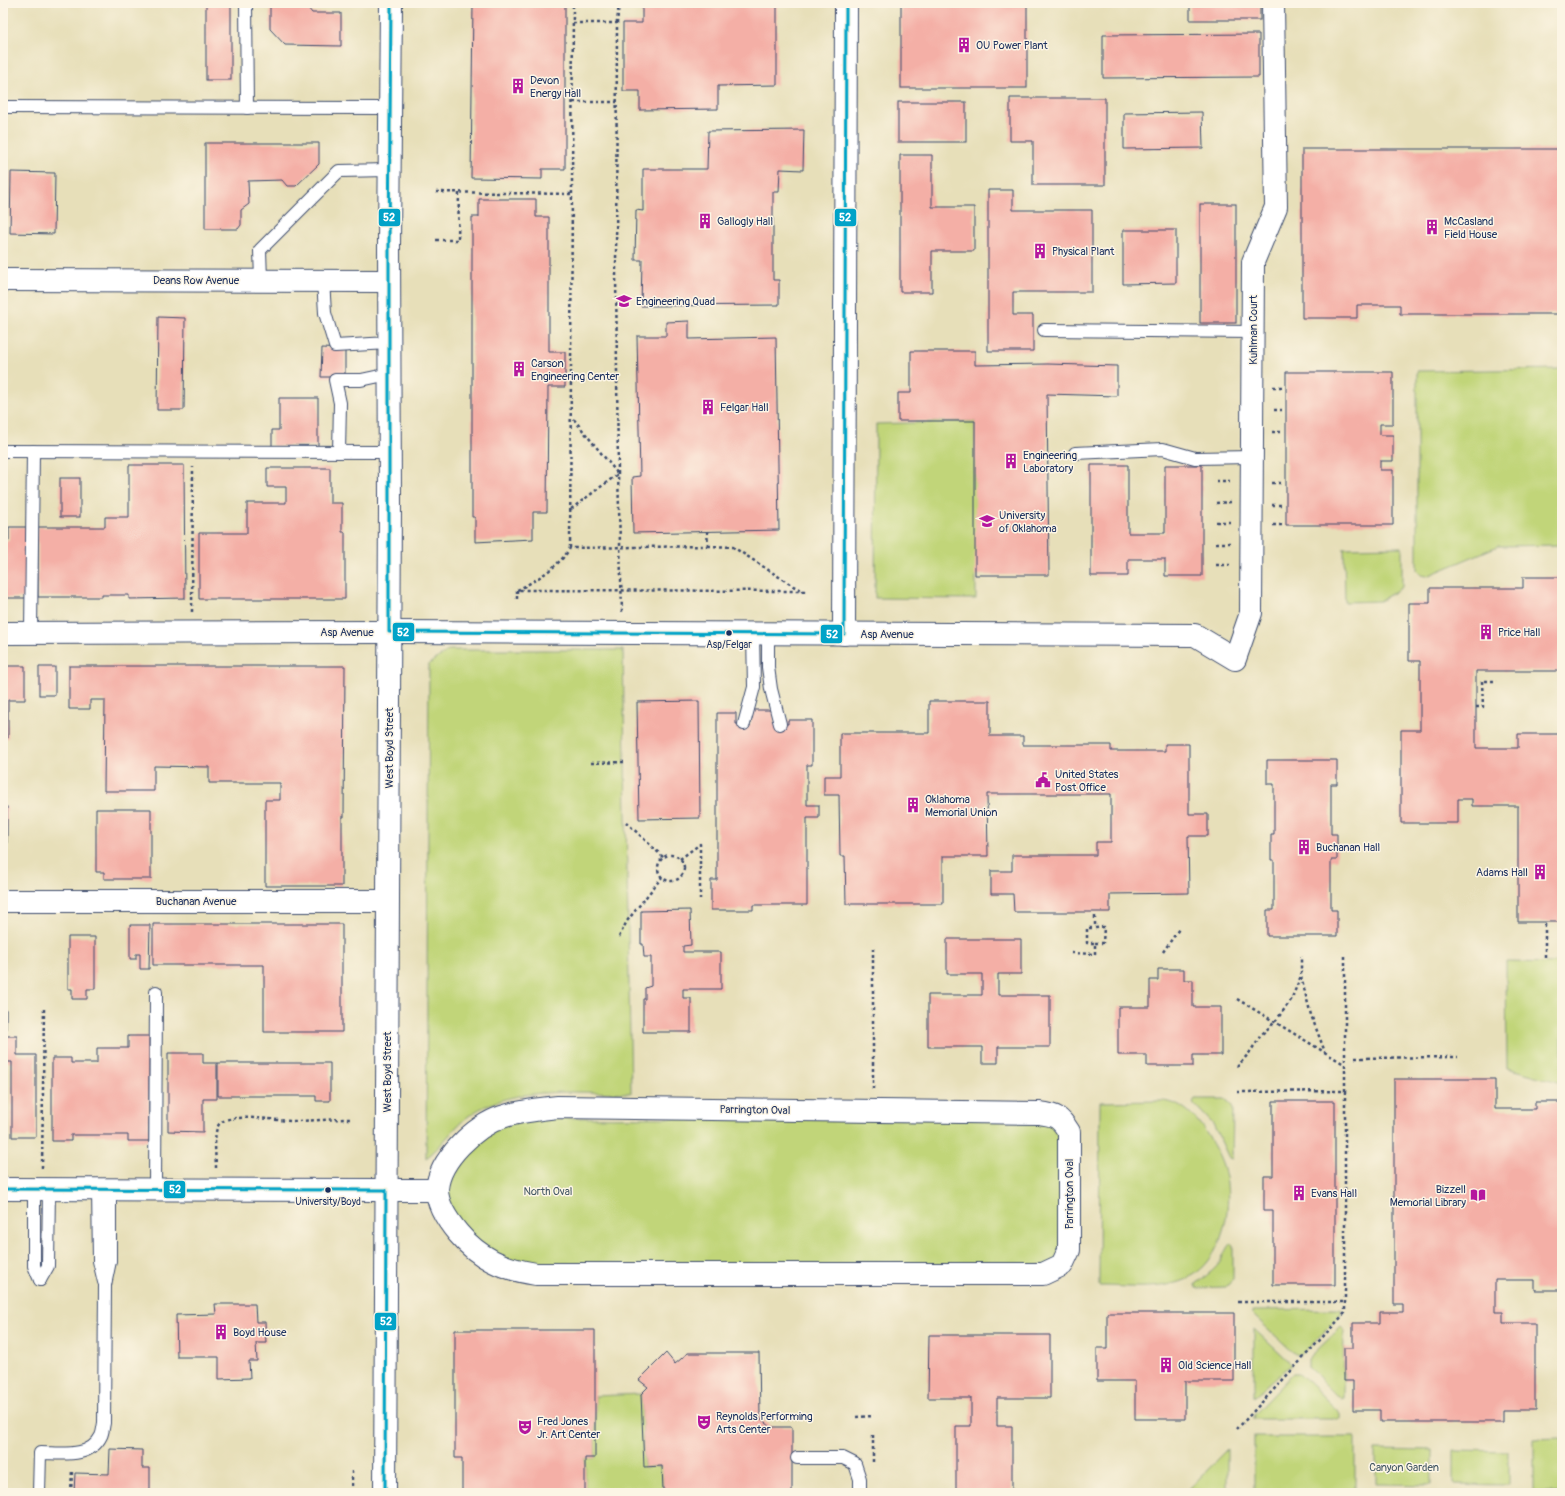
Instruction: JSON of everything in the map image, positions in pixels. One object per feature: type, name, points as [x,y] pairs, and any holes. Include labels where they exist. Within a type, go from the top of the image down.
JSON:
[{"type":"street","name":"West Boyd Street","points":[[386,1493],[390,452],[389,170],[391,3]]},
{"type":"street","points":[[844,634],[846,3]]},
{"type":"street","name":"Kuhlman Court","points":[[1236,659],[1251,613],[1253,262],[1276,207],[1274,3]]},
{"type":"street","name":"Deans Row Avenue","points":[[3,280],[389,281]]},
{"type":"street","name":"Asp Avenue","points":[[3,633],[389,632],[1195,635],[1236,659]]},
{"type":"street","name":"Buchanan Avenue","points":[[3,901],[388,901]]},
{"type":"street","name":"Parrington Oval","points":[[558,1107],[1039,1113],[1058,1117],[1068,1132],[1069,1250],[1062,1265],[1043,1274],[536,1274],[520,1272],[490,1261],[474,1250],[448,1221],[442,1209],[437,1190],[440,1176],[445,1167],[468,1137],[481,1127],[501,1118],[534,1109],[558,1107]]},
{"type":"street","points":[[3,1189],[437,1190]]},
{"type":"lane","points":[[246,3],[247,108]]},
{"type":"lane","points":[[3,107],[390,108]]},
{"type":"lane","points":[[261,280],[260,250],[339,171],[389,170]]},
{"type":"lane","points":[[323,280],[325,313],[334,346],[389,343]]},
{"type":"lane","points":[[1044,330],[1253,332]]},
{"type":"lane","points":[[339,452],[340,403],[334,380],[361,380],[389,374]]},
{"type":"lane","points":[[1075,453],[1163,449],[1195,458],[1252,457]]},
{"type":"lane","points":[[3,451],[390,452]]},
{"type":"lane","points":[[31,633],[33,451]]},
{"type":"lane","points":[[744,724],[754,687],[754,666],[761,633]]},
{"type":"lane","points":[[761,633],[771,690],[780,724]]},
{"type":"lane","points":[[155,1189],[156,992]]},
{"type":"lane","points":[[41,1189],[48,1266],[40,1280],[34,1266],[41,1189]]},
{"type":"lane","points":[[40,1493],[40,1453],[79,1453],[89,1449],[97,1442],[101,1435],[104,1423],[105,1285],[98,1261],[104,1189]]},
{"type":"lane","points":[[797,1458],[843,1458],[855,1464],[860,1479],[860,1493]]},
{"type":"path","points":[[517,590],[559,562],[570,548],[572,416],[573,3]]},
{"type":"path","points":[[619,3],[617,24],[616,271],[618,474],[623,633]]},
{"type":"path","points":[[573,23],[617,24]]},
{"type":"path","points":[[573,102],[617,102]]},
{"type":"path","points":[[436,192],[572,194]]},
{"type":"path","points":[[436,240],[458,240],[459,192]]},
{"type":"path","points":[[572,416],[618,474]]},
{"type":"path","points":[[192,632],[193,452]]},
{"type":"path","points":[[571,509],[618,474]]},
{"type":"path","points":[[1216,481],[1237,481]]},
{"type":"path","points":[[1216,503],[1237,502]]},
{"type":"path","points":[[1216,522],[1237,522]]},
{"type":"path","points":[[707,531],[708,546]]},
{"type":"path","points":[[1216,543],[1236,543]]},
{"type":"path","points":[[517,590],[804,591],[793,586],[733,547],[570,548]]},
{"type":"path","points":[[1216,565],[1237,565]]},
{"type":"path","points":[[517,590],[517,601]]},
{"type":"path","points":[[1476,707],[1483,707],[1482,681],[1497,681]]},
{"type":"path","points":[[591,763],[625,762]]},
{"type":"path","points":[[626,822],[664,858]]},
{"type":"path","points":[[680,859],[700,844],[700,899]]},
{"type":"path","points":[[670,856],[680,859],[684,869],[678,879],[672,881],[662,877],[659,869],[661,861],[664,858],[670,856]]},
{"type":"path","points":[[619,937],[627,921],[662,877]]},
{"type":"path","points":[[1095,915],[1095,928]]},
{"type":"path","points":[[1545,922],[1545,957]]},
{"type":"path","points":[[1104,927],[1103,943],[1087,943],[1087,928],[1095,928],[1104,927]]},
{"type":"path","points":[[1163,952],[1179,929]]},
{"type":"path","points":[[1071,953],[1095,954],[1095,943]]},
{"type":"path","points":[[874,948],[874,1094]]},
{"type":"path","points":[[1237,1429],[1346,1313],[1344,1065],[1346,955]]},
{"type":"path","points":[[1301,956],[1301,976],[1311,1015],[1325,1052]]},
{"type":"path","points":[[1237,1067],[1250,1052],[1261,1035],[1275,1022],[1291,1000],[1301,976]]},
{"type":"path","points":[[1237,999],[1344,1065]]},
{"type":"path","points":[[41,1189],[44,1008]]},
{"type":"path","points":[[1354,1058],[1458,1058]]},
{"type":"path","points":[[1237,1092],[1345,1091]]},
{"type":"path","points":[[216,1168],[218,1126],[226,1120],[246,1117],[290,1121],[350,1119]]},
{"type":"path","points":[[1238,1302],[1346,1302]]},
{"type":"path","points":[[856,1417],[874,1416]]},
{"type":"path","points":[[71,1493],[72,1453]]},
{"type":"path","points":[[352,1471],[352,1493]]},
{"type":"green space","points":[[1562,369],[1562,545],[1498,546],[1427,576],[1421,575],[1417,570],[1417,371]]},
{"type":"green space","points":[[975,421],[976,599],[875,598],[876,424]]},
{"type":"green space","points":[[1402,547],[1402,587],[1380,601],[1345,602],[1344,548]]},
{"type":"green space","points":[[449,650],[623,650],[631,1093],[547,1093],[506,1099],[487,1105],[470,1115],[458,1125],[438,1148],[426,1158],[429,664]]},
{"type":"green space","points":[[1506,962],[1562,963],[1562,1083],[1507,1068]]},
{"type":"green space","points":[[1195,1099],[1225,1099],[1231,1104],[1233,1109],[1232,1159],[1229,1158],[1213,1124],[1194,1104],[1193,1102]]},
{"type":"green space","points":[[1162,1101],[1176,1104],[1187,1110],[1205,1131],[1219,1156],[1226,1177],[1228,1198],[1227,1212],[1220,1240],[1214,1253],[1206,1264],[1196,1273],[1184,1280],[1164,1286],[1153,1287],[1099,1286],[1100,1102]]},
{"type":"green space","name":"North Oval","points":[[1058,1117],[1062,1265],[536,1274],[460,1236],[440,1177],[501,1118]]},
{"type":"green space","points":[[1231,1243],[1233,1245],[1233,1279],[1225,1287],[1196,1288],[1195,1284],[1218,1265]]},
{"type":"green space","points":[[1341,1309],[1341,1315],[1301,1355],[1295,1354],[1252,1314],[1252,1310]]},
{"type":"green space","points":[[1341,1327],[1344,1330],[1343,1398],[1340,1399],[1308,1367],[1308,1359]]},
{"type":"green space","points":[[1254,1329],[1291,1364],[1254,1397]]},
{"type":"green space","points":[[1293,1373],[1299,1373],[1340,1413],[1340,1419],[1253,1419],[1254,1414]]},
{"type":"green space","points":[[641,1394],[644,1467],[662,1466],[663,1490],[688,1490],[688,1493],[585,1493],[585,1458],[595,1458],[595,1396]]},
{"type":"green space","points":[[1254,1437],[1355,1437],[1355,1493],[1254,1493]]},
{"type":"green space","points":[[1562,1438],[1562,1493],[1533,1493],[1533,1439]]},
{"type":"green space","name":"Canyon Garden","points":[[1376,1449],[1432,1450],[1432,1485],[1376,1484]]},
{"type":"green space","points":[[1227,1450],[1227,1493],[1185,1493]]},
{"type":"green space","name":"Canyon Garden","points":[[1454,1450],[1508,1451],[1508,1485],[1454,1484]]},
{"type":"building","points":[[206,3],[231,3],[231,80],[206,80]]},
{"type":"building","points":[[270,3],[304,3],[312,13],[341,13],[341,46],[285,45],[270,29]]},
{"type":"building","name":"Devon Energy Hall","points":[[473,3],[565,3],[565,169],[542,169],[542,179],[471,178]]},
{"type":"building","points":[[642,3],[777,3],[777,85],[718,86],[718,109],[640,110],[640,91],[623,91],[623,23],[642,23]]},
{"type":"building","name":"OU Power Plant","points":[[901,3],[1027,3],[1027,88],[901,88]]},
{"type":"building","points":[[1190,3],[1260,3],[1260,20],[1190,20]]},
{"type":"building","points":[[1259,34],[1259,77],[1103,78],[1103,35]]},
{"type":"building","points":[[1010,98],[1105,98],[1105,185],[1033,185],[1033,141],[1010,141]]},
{"type":"building","points":[[898,102],[966,102],[966,142],[898,142]]},
{"type":"building","points":[[1202,112],[1203,148],[1124,149],[1124,113]]},
{"type":"building","name":"Gallogly Hall","points":[[804,130],[803,170],[780,169],[779,192],[773,192],[773,280],[779,280],[779,305],[641,306],[642,260],[635,260],[636,210],[643,211],[643,169],[707,169],[708,131]]},
{"type":"building","points":[[205,143],[319,143],[319,164],[296,186],[287,186],[282,180],[248,181],[249,204],[241,210],[241,225],[238,229],[205,229]]},
{"type":"building","name":"McCasland Field House","points":[[1302,149],[1562,149],[1562,314],[1400,314],[1400,305],[1357,305],[1357,318],[1302,318]]},
{"type":"building","points":[[900,155],[932,155],[932,207],[974,207],[974,251],[932,251],[932,292],[900,292]]},
{"type":"building","points":[[11,172],[55,173],[54,234],[10,233]]},
{"type":"building","name":"Physical Plant","points":[[988,190],[1013,190],[1013,210],[1092,210],[1092,292],[1013,292],[1013,315],[1033,315],[1033,351],[988,351]]},
{"type":"building","name":"Carson Engineering Center","points":[[479,199],[536,199],[536,217],[549,217],[549,352],[565,352],[565,387],[548,387],[547,512],[533,512],[533,539],[475,542],[475,517],[472,517],[472,217],[479,217]]},
{"type":"building","points":[[1200,204],[1236,204],[1236,323],[1200,323]]},
{"type":"building","points":[[1123,230],[1176,230],[1176,283],[1123,284]]},
{"type":"building","points":[[158,317],[185,318],[184,410],[157,410]]},
{"type":"building","name":"Felgar Hall","points":[[689,321],[689,339],[776,337],[779,530],[633,533],[632,477],[640,476],[637,336],[666,336],[666,322]]},
{"type":"building","points":[[322,348],[345,349],[345,377],[321,377]]},
{"type":"building","name":"Engineering Laboratory","points":[[911,351],[975,351],[975,365],[1048,364],[1117,366],[1117,396],[1047,394],[1049,575],[975,575],[975,421],[898,421],[898,393],[911,393]]},
{"type":"building","points":[[1286,372],[1393,372],[1393,424],[1380,424],[1380,435],[1393,435],[1393,461],[1380,461],[1380,470],[1393,470],[1393,525],[1286,525]]},
{"type":"building","points":[[279,398],[318,398],[318,446],[272,446],[272,430],[279,430]]},
{"type":"building","points":[[129,465],[184,465],[185,598],[129,599],[129,595],[102,595],[102,597],[38,597],[38,527],[105,527],[105,517],[129,517]]},
{"type":"building","points":[[1091,465],[1128,465],[1128,533],[1165,533],[1165,465],[1202,465],[1202,576],[1165,576],[1165,559],[1128,559],[1128,576],[1091,576]]},
{"type":"building","points":[[267,468],[330,468],[330,503],[342,503],[342,532],[345,532],[345,599],[199,599],[199,533],[247,533],[247,503],[286,503],[286,487],[267,487]]},
{"type":"building","points":[[60,478],[80,478],[80,517],[60,517]]},
{"type":"building","points":[[9,527],[27,527],[26,598],[3,598],[3,541],[9,541]]},
{"type":"building","points":[[1523,577],[1562,577],[1562,671],[1476,671],[1476,748],[1518,748],[1518,734],[1562,734],[1562,922],[1518,922],[1518,806],[1472,806],[1472,799],[1458,799],[1458,823],[1401,823],[1401,730],[1420,730],[1420,661],[1409,661],[1409,603],[1430,603],[1430,588],[1523,588]]},
{"type":"building","points":[[3,666],[25,666],[25,700],[8,700],[8,738],[3,738]]},
{"type":"building","points":[[69,666],[345,666],[342,886],[265,886],[265,800],[280,800],[280,783],[209,783],[209,767],[154,766],[154,791],[104,791],[105,700],[90,700],[90,709],[69,709]]},
{"type":"building","points":[[39,667],[55,667],[55,695],[39,695]]},
{"type":"building","points":[[699,701],[700,818],[639,819],[637,702]]},
{"type":"building","name":"Oklahoma Memorial Union","points":[[929,701],[990,701],[990,736],[1023,736],[1023,745],[1111,745],[1111,751],[1165,751],[1165,744],[1189,744],[1189,814],[1208,814],[1208,836],[1188,836],[1189,893],[1110,894],[1110,912],[1014,912],[1013,894],[991,894],[991,871],[1012,871],[1012,855],[1096,855],[1096,842],[1111,842],[1111,794],[987,794],[988,856],[943,856],[943,904],[846,904],[845,856],[840,856],[839,795],[824,795],[824,776],[840,776],[840,733],[929,733]]},
{"type":"building","points":[[751,710],[774,710],[774,724],[788,724],[788,720],[812,720],[812,765],[807,765],[807,805],[819,805],[819,818],[807,818],[807,905],[753,905],[753,910],[711,910],[711,880],[717,880],[717,713],[736,713],[736,724],[751,724]]},
{"type":"building","name":"Buchanan Hall","points":[[1267,760],[1337,760],[1337,784],[1331,784],[1331,834],[1337,834],[1337,860],[1331,860],[1331,910],[1337,910],[1337,936],[1267,936],[1267,910],[1274,910],[1274,860],[1271,860],[1271,834],[1274,834],[1274,784],[1267,784]]},
{"type":"building","points":[[3,807],[7,807],[7,854],[3,854]]},
{"type":"building","points":[[96,809],[151,809],[151,879],[104,879],[104,872],[96,872]]},
{"type":"building","points":[[690,910],[691,945],[683,946],[683,952],[721,952],[721,989],[683,989],[683,998],[691,998],[691,1032],[643,1032],[643,999],[645,999],[645,988],[651,986],[651,957],[644,957],[643,944],[641,944],[641,911]]},
{"type":"building","points":[[153,924],[342,924],[342,1032],[264,1032],[264,965],[153,965]]},
{"type":"building","points":[[130,925],[150,925],[149,969],[140,969],[140,954],[136,954],[136,959],[130,959]]},
{"type":"building","points":[[68,937],[95,937],[95,989],[87,989],[87,999],[72,999],[72,989],[68,989]]},
{"type":"building","points":[[947,939],[1021,939],[1021,974],[998,974],[998,995],[1050,995],[1050,1047],[998,1047],[998,1063],[982,1063],[982,1047],[928,1047],[928,995],[982,995],[982,974],[947,974]]},
{"type":"building","points":[[1158,969],[1184,969],[1184,980],[1193,980],[1193,1007],[1221,1007],[1221,1055],[1193,1055],[1193,1066],[1147,1066],[1147,1055],[1118,1055],[1118,1007],[1150,1007],[1150,980],[1158,980]]},
{"type":"building","points":[[3,1010],[6,1010],[6,1032],[3,1032]]},
{"type":"building","points":[[3,1036],[17,1036],[17,1055],[36,1055],[36,1137],[12,1137],[12,1062],[3,1062]]},
{"type":"building","points":[[128,1036],[149,1036],[149,1141],[128,1141],[128,1135],[71,1135],[71,1141],[52,1141],[52,1058],[71,1058],[71,1063],[97,1063],[97,1048],[128,1048]]},
{"type":"building","points":[[168,1053],[203,1053],[203,1063],[217,1063],[217,1099],[203,1099],[203,1132],[168,1131]]},
{"type":"building","points":[[218,1063],[330,1063],[330,1101],[316,1101],[316,1096],[218,1096]]},
{"type":"building","name":"Bizzell Memorial Library","points":[[1394,1079],[1495,1079],[1495,1109],[1535,1109],[1535,1102],[1562,1102],[1562,1290],[1535,1290],[1535,1280],[1495,1280],[1495,1312],[1503,1312],[1503,1323],[1535,1323],[1535,1410],[1503,1410],[1503,1422],[1380,1422],[1380,1410],[1353,1410],[1353,1381],[1344,1381],[1344,1348],[1353,1348],[1353,1323],[1380,1323],[1380,1312],[1403,1312],[1403,1304],[1394,1304]]},
{"type":"building","name":"Evans Hall","points":[[1273,1101],[1335,1101],[1335,1285],[1273,1285],[1273,1210],[1264,1210],[1264,1176],[1273,1176]]},
{"type":"building","name":"Boyd House","points":[[215,1304],[255,1304],[256,1322],[265,1322],[266,1343],[256,1343],[257,1361],[249,1361],[250,1378],[219,1379],[219,1357],[177,1357],[176,1315],[216,1314]]},
{"type":"building","name":"Old Science Hall","points":[[1107,1313],[1234,1313],[1234,1381],[1185,1381],[1185,1419],[1135,1419],[1135,1381],[1097,1381],[1097,1348],[1107,1348]]},
{"type":"building","name":"Fred Jones Jr. Art Center","points":[[455,1330],[595,1330],[595,1458],[585,1458],[585,1493],[462,1493],[462,1458],[455,1458]]},
{"type":"building","points":[[929,1335],[1050,1335],[1050,1398],[997,1398],[997,1426],[1012,1426],[1012,1493],[956,1493],[956,1426],[971,1426],[971,1398],[928,1398]]},
{"type":"building","name":"Reynolds Performing Arts Center","points":[[666,1353],[675,1364],[688,1353],[759,1353],[760,1418],[771,1427],[792,1427],[792,1493],[688,1493],[688,1490],[663,1490],[662,1466],[644,1467],[641,1394],[648,1387],[639,1380]]},
{"type":"building","points":[[110,1449],[142,1450],[142,1468],[150,1468],[150,1493],[74,1493],[75,1473],[109,1474]]},
{"type":"transit line","name":"52","points":[[391,3],[389,245],[389,632],[844,634],[846,3]]},
{"type":"transit line","name":"52","points":[[3,1189],[386,1190],[385,1493]]},
{"type":"place","name":"OU Power Plant","points":[[964,45]]},
{"type":"place","name":"Devon Energy Hall","points":[[518,86]]},
{"type":"place","name":"Gallogly Hall","points":[[705,221]]},
{"type":"place","name":"McCasland Field House","points":[[1432,227]]},
{"type":"place","name":"Physical Plant","points":[[1040,251]]},
{"type":"place","name":"Engineering Quad","points":[[624,301]]},
{"type":"place","name":"Carson Engineering Center","points":[[519,369]]},
{"type":"place","name":"Felgar Hall","points":[[708,407]]},
{"type":"place","name":"Engineering Laboratory","points":[[1011,461]]},
{"type":"place","name":"University of Oklahoma","points":[[987,521]]},
{"type":"place","name":"Price Hall","points":[[1486,632]]},
{"type":"place","name":"Asp/Felgar","points":[[729,633]]},
{"type":"place","name":"United States Post Office","points":[[1043,780]]},
{"type":"place","name":"Oklahoma Memorial Union","points":[[913,805]]},
{"type":"place","name":"Buchanan Hall","points":[[1304,847]]},
{"type":"place","name":"Adams Hall","points":[[1540,872]]},
{"type":"place","name":"University/Boyd","points":[[328,1190]]},
{"type":"place","name":"Evans Hall","points":[[1299,1193]]},
{"type":"place","name":"Bizzell Memorial Library","points":[[1478,1195]]},
{"type":"place","name":"Boyd House","points":[[221,1332]]},
{"type":"place","name":"Old Science Hall","points":[[1166,1365]]},
{"type":"place","name":"Reynolds Performing Arts Center","points":[[704,1422]]},
{"type":"place","name":"Fred Jones Jr. Art Center","points":[[525,1427]]}]
